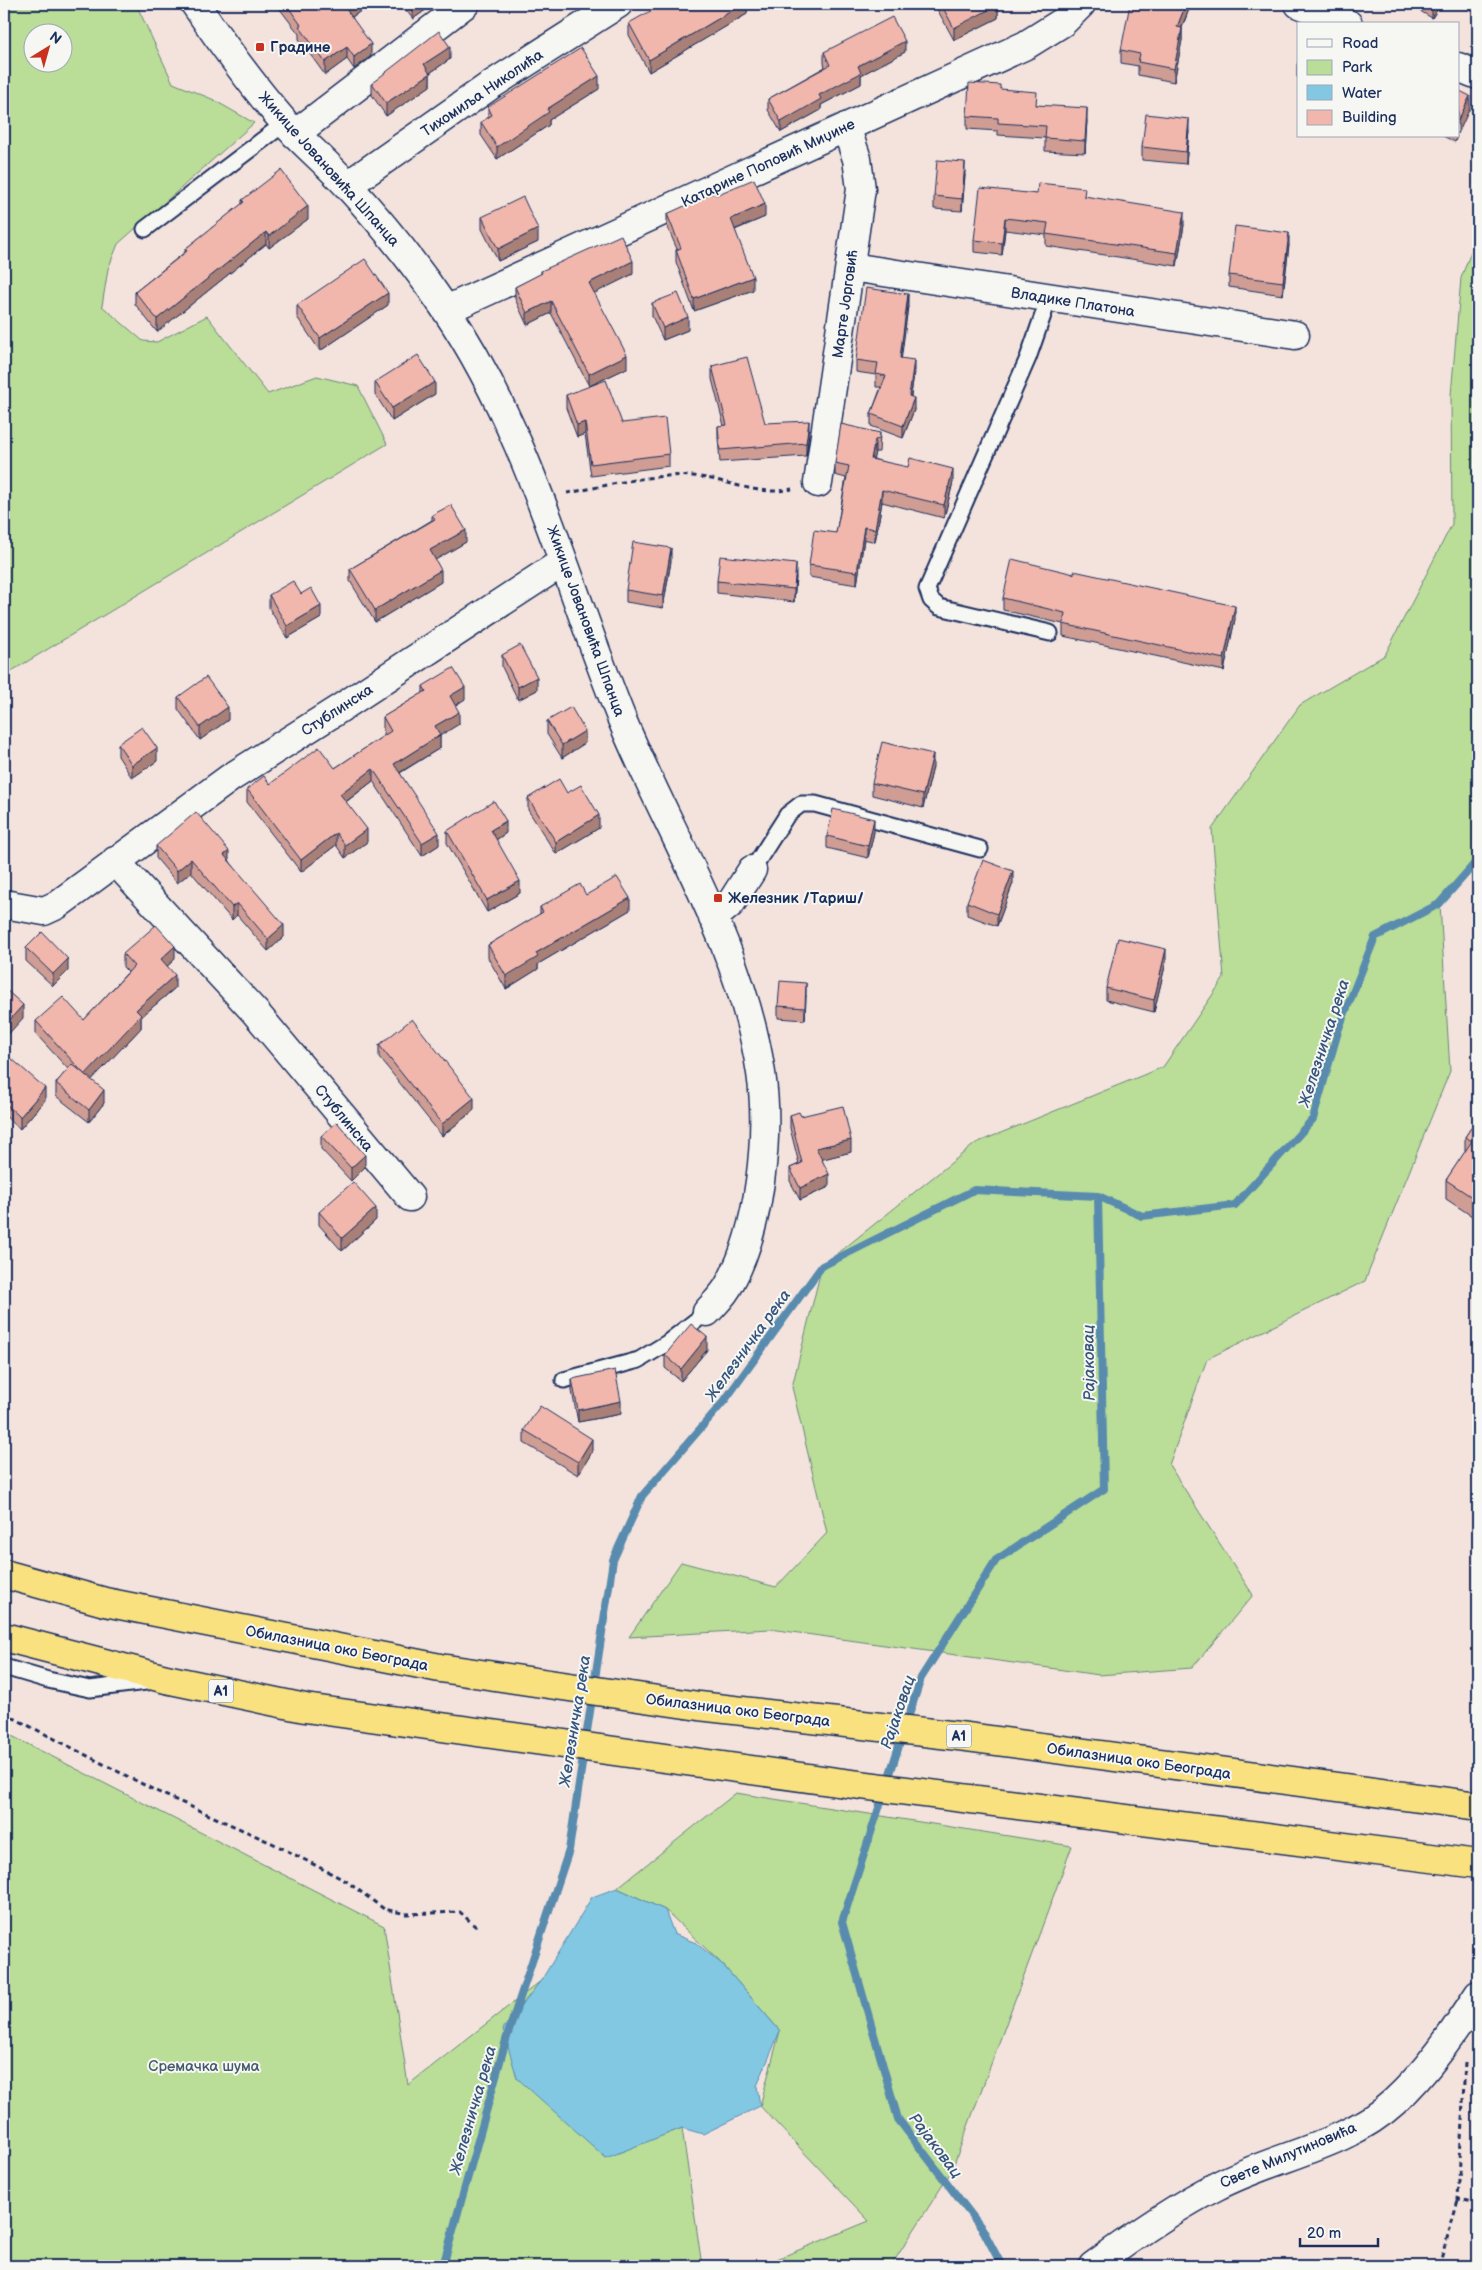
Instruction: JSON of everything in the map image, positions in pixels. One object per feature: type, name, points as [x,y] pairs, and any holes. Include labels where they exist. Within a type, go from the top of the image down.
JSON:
[{"type":"highway","name":"Обилазница око Београда","points":[[4,1574],[104,1602],[440,1668],[699,1706],[967,1737],[1478,1806]]},
{"type":"highway","name":"A1","points":[[4,1637],[166,1679],[305,1708],[837,1782],[1478,1864]]},
{"type":"street","name":"Жикице Јовановића Шпанца","points":[[195,4],[237,64],[290,128],[348,185],[408,257],[446,310],[495,395],[542,498],[563,562],[624,723],[725,946],[752,1031],[761,1074],[764,1108],[762,1180],[744,1249],[732,1280],[725,1293],[707,1312]]},
{"type":"street","points":[[290,128],[465,4]]},
{"type":"street","name":"Тихомиља Николића","points":[[348,185],[491,84],[618,4]]},
{"type":"street","name":"Катарине Поповић Миџине","points":[[446,310],[1026,45],[1063,22],[1081,4]]},
{"type":"street","points":[[1299,4],[1343,22]]},
{"type":"street","points":[[1460,68],[1478,75]]},
{"type":"street","name":"Марте Јорговић","points":[[818,482],[861,189],[857,159],[846,127]]},
{"type":"street","name":"Владике Платона","points":[[851,267],[1295,335]]},
{"type":"street","name":"Стублинска","points":[[4,904],[44,911],[58,905],[115,861],[230,778],[339,710],[563,562]]},
{"type":"street","name":"Стублинска","points":[[115,861],[255,1012],[410,1197]]},
{"type":"street","points":[[713,918],[731,903],[752,870]]},
{"type":"street","name":"Свете Милутиновића","points":[[1092,2266],[1216,2186],[1256,2168],[1292,2157],[1343,2135],[1376,2116],[1394,2103],[1408,2088],[1440,2049],[1478,1995]]},
{"type":"lane","points":[[145,229],[290,128]]},
{"type":"lane","points":[[1049,298],[1028,358],[927,589],[931,600],[939,607],[1050,633]]},
{"type":"lane","points":[[752,870],[787,815],[802,804],[814,804],[980,849]]},
{"type":"lane","points":[[564,1380],[638,1360],[667,1342],[707,1312]]},
{"type":"lane","points":[[4,1666],[48,1680],[90,1689],[166,1679]]},
{"type":"path","points":[[542,498],[657,477],[694,476],[753,489],[785,491],[818,482]]},
{"type":"path","points":[[4,1713],[158,1792],[274,1844],[346,1880],[384,1909],[406,1914],[460,1912],[476,1927]]},
{"type":"path","points":[[1439,2266],[1458,2199],[1465,2061]]},
{"type":"path","points":[[1458,2199],[1478,2203]]},
{"type":"green space","points":[[4,4],[136,4],[173,83],[212,99],[254,123],[118,244],[108,269],[102,306],[143,341],[157,342],[207,316],[268,394],[317,376],[358,386],[387,444],[10,672],[4,662]]},
{"type":"green space","points":[[1478,233],[1478,853],[1440,904],[1450,1071],[1365,1281],[1207,1359],[1169,1465],[1253,1595],[1192,1668],[1099,1675],[770,1629],[629,1637],[681,1562],[776,1587],[827,1533],[792,1387],[822,1266],[976,1143],[1163,1067],[1224,978],[1212,829],[1300,705],[1385,655],[1452,524],[1451,395],[1461,278]]},
{"type":"green space","name":"Сремачка шума","points":[[4,1732],[384,1926],[408,2085],[542,1980],[503,2029],[606,2157],[682,2128],[702,2266],[4,2266]]},
{"type":"green space","points":[[736,1793],[1072,1846],[951,2172],[891,2266],[760,2266],[869,2221],[760,2106],[780,2031],[722,1964],[665,1910],[617,1888]]},
{"type":"water","points":[[617,1888],[665,1910],[674,1934],[696,1943],[722,1964],[780,2031],[757,2086],[760,2106],[703,2134],[682,2128],[606,2158],[517,2078],[503,2029],[542,1979],[592,1897]]},
{"type":"building","points":[[286,4],[353,4],[346,9],[371,44],[354,57],[347,47],[325,62]]},
{"type":"building","points":[[663,4],[743,4],[649,60],[629,23]]},
{"type":"building","points":[[941,4],[997,4],[998,5],[954,28]]},
{"type":"building","points":[[1130,4],[1186,4],[1177,27],[1182,28],[1174,69],[1138,62],[1140,54],[1121,50]]},
{"type":"building","points":[[892,17],[905,41],[858,66],[861,73],[819,95],[821,99],[781,122],[768,99],[830,65],[824,52]]},
{"type":"building","points":[[439,31],[450,47],[424,64],[430,74],[386,103],[372,83]]},
{"type":"building","points":[[581,48],[599,76],[547,109],[549,112],[497,147],[481,122],[492,115],[488,107]]},
{"type":"building","points":[[969,83],[1000,85],[1000,89],[1037,92],[1036,105],[1087,108],[1085,141],[1045,138],[1046,126],[998,123],[998,118],[967,116]]},
{"type":"building","points":[[1460,91],[1470,96],[1460,117]]},
{"type":"building","points":[[1146,114],[1189,119],[1186,152],[1142,147]]},
{"type":"building","points":[[937,160],[965,162],[962,199],[934,196]]},
{"type":"building","points":[[281,170],[308,206],[269,236],[266,232],[157,319],[135,292],[244,202],[242,200]]},
{"type":"building","points":[[754,179],[765,204],[731,219],[753,277],[694,299],[676,250],[681,248],[667,214],[715,192],[716,195]]},
{"type":"building","points":[[1038,183],[1085,188],[1084,196],[1184,212],[1177,253],[1046,234],[1048,223],[1005,218],[1002,243],[974,240],[980,188],[1037,194]]},
{"type":"building","points":[[523,197],[538,229],[498,249],[482,217]]},
{"type":"building","points":[[1235,226],[1289,233],[1283,282],[1229,275]]},
{"type":"building","points":[[621,235],[633,261],[589,283],[627,355],[589,374],[551,301],[527,313],[515,287],[542,273],[541,271]]},
{"type":"building","points":[[365,259],[388,293],[320,338],[297,305]]},
{"type":"building","points":[[866,288],[908,294],[900,358],[914,360],[909,396],[914,398],[903,426],[871,414],[886,376],[876,374],[878,363],[856,360]]},
{"type":"building","points":[[678,293],[688,317],[663,328],[652,303]]},
{"type":"building","points":[[418,355],[435,382],[392,408],[375,382]]},
{"type":"building","points":[[747,357],[765,423],[809,421],[806,443],[720,450],[718,426],[727,425],[712,366]]},
{"type":"building","points":[[606,380],[622,423],[665,418],[669,454],[591,464],[585,422],[577,425],[566,395]]},
{"type":"building","points":[[841,424],[880,433],[879,439],[875,440],[871,459],[908,467],[910,458],[953,469],[944,505],[882,490],[875,529],[864,527],[857,572],[809,565],[814,530],[836,533],[849,466],[835,463]]},
{"type":"building","points":[[451,505],[466,530],[430,550],[441,570],[375,610],[350,569],[435,519],[432,515]]},
{"type":"building","points":[[633,542],[671,548],[663,596],[626,590]]},
{"type":"building","points":[[720,556],[796,564],[794,589],[717,581]]},
{"type":"building","points":[[1012,559],[1074,574],[1074,571],[1235,606],[1224,659],[1063,624],[1065,613],[1003,598]]},
{"type":"building","points":[[293,581],[301,594],[311,588],[321,606],[287,626],[269,595]]},
{"type":"building","points":[[520,645],[537,677],[518,687],[502,655]]},
{"type":"building","points":[[453,668],[465,687],[450,696],[459,712],[435,726],[440,735],[394,764],[439,833],[422,843],[373,769],[340,794],[367,829],[345,845],[336,833],[301,860],[247,789],[264,776],[270,784],[319,747],[335,768],[391,731],[383,717],[426,691],[423,686]]},
{"type":"building","points":[[206,677],[228,707],[200,727],[178,697]]},
{"type":"building","points":[[571,707],[585,731],[562,745],[547,721]]},
{"type":"building","points":[[142,727],[157,748],[132,765],[118,744]]},
{"type":"building","points":[[882,742],[933,754],[923,795],[872,783]]},
{"type":"building","points":[[559,779],[567,793],[581,785],[599,815],[556,842],[528,798]]},
{"type":"building","points":[[494,801],[506,821],[491,830],[520,881],[487,900],[447,831]]},
{"type":"building","points":[[833,809],[874,819],[868,846],[827,836]]},
{"type":"building","points":[[196,812],[229,851],[224,855],[284,925],[268,939],[237,903],[232,907],[191,859],[177,871],[156,846]]},
{"type":"building","points":[[983,860],[1013,871],[997,914],[967,902]]},
{"type":"building","points":[[617,877],[630,898],[536,953],[538,957],[506,976],[488,945],[543,912],[540,907],[580,884],[586,895]]},
{"type":"building","points":[[156,925],[175,946],[161,959],[175,975],[136,1010],[141,1015],[85,1075],[36,1021],[63,997],[84,1020],[134,966],[123,954]]},
{"type":"building","points":[[42,932],[68,959],[53,974],[26,948]]},
{"type":"building","points":[[1118,938],[1166,949],[1154,1000],[1106,988]]},
{"type":"building","points":[[780,981],[806,983],[805,1008],[778,1006]]},
{"type":"building","points":[[4,988],[23,1005],[4,1026]]},
{"type":"building","points":[[412,1019],[474,1098],[442,1124],[379,1045]]},
{"type":"building","points":[[12,1059],[45,1088],[20,1117],[4,1102],[4,1068]]},
{"type":"building","points":[[72,1064],[104,1090],[89,1110],[56,1083]]},
{"type":"building","points":[[843,1106],[851,1140],[816,1148],[829,1174],[800,1188],[790,1168],[802,1163],[790,1115],[799,1112],[801,1116]]},
{"type":"building","points":[[1478,1117],[1478,1201],[1446,1180],[1472,1141],[1465,1137]]},
{"type":"building","points":[[337,1122],[365,1155],[351,1168],[321,1136]]},
{"type":"building","points":[[353,1182],[376,1208],[342,1238],[319,1212]]},
{"type":"building","points":[[691,1324],[707,1337],[681,1369],[665,1355]]},
{"type":"building","points":[[615,1370],[621,1401],[578,1410],[572,1379]]},
{"type":"building","points":[[540,1406],[592,1439],[578,1462],[524,1430]]},
{"type":"waterway","name":"Железничка река","points":[[443,2266],[506,2040],[569,1850],[613,1560],[642,1496],[725,1400],[822,1266],[974,1190],[1098,1196],[1142,1216],[1235,1205],[1313,1119],[1339,1028],[1375,937],[1439,904],[1478,860]]},
{"type":"waterway","name":"Рајаковац","points":[[1002,2266],[983,2230],[898,2119],[842,1922],[921,1678],[996,1560],[1104,1489],[1098,1196]]},
{"type":"place","name":"Градине","points":[[260,47]]},
{"type":"place","name":"Железник /Тариш/","points":[[718,898]]}]
